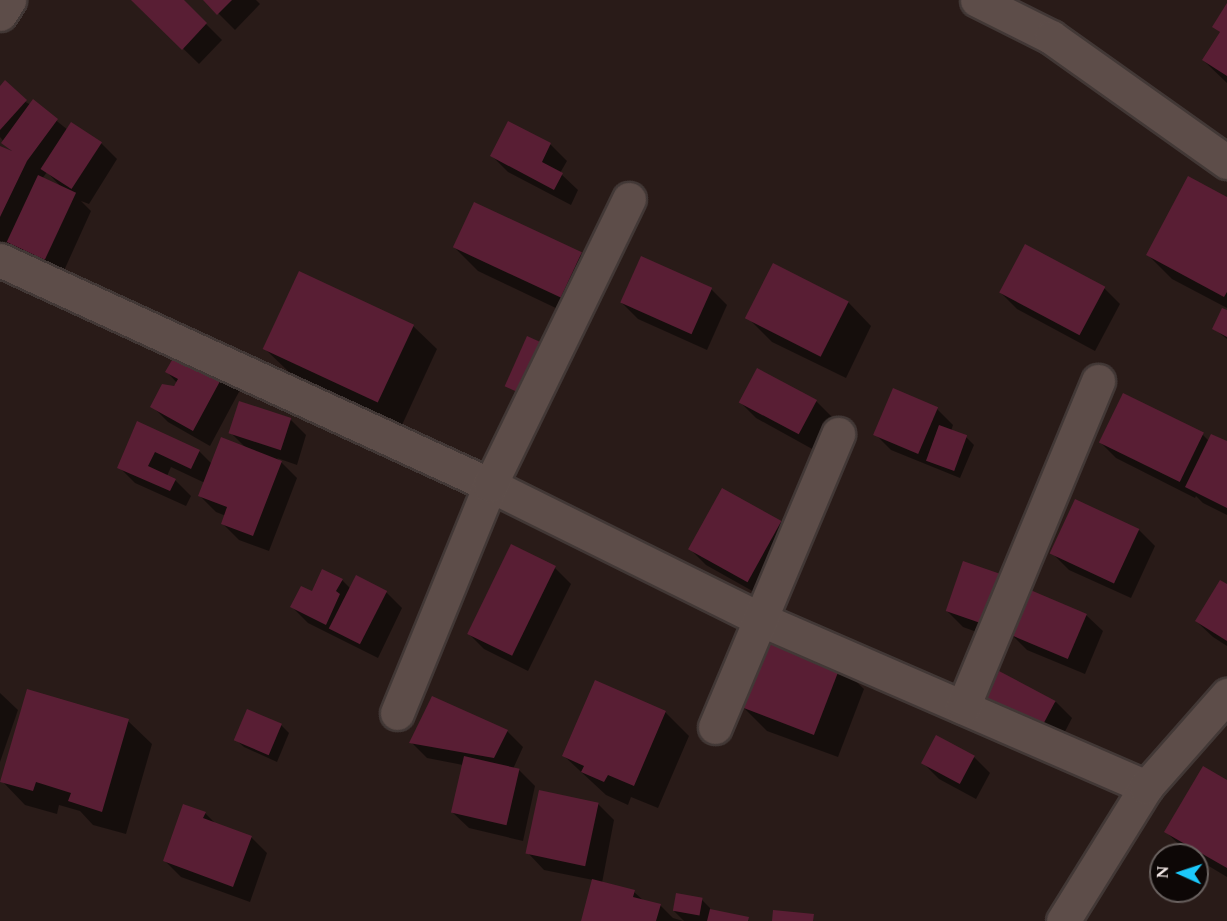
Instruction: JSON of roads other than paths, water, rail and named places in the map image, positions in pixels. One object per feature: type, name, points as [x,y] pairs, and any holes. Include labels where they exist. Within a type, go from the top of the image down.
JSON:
[{"type":"street","points":[[0,14],[9,0]]},
{"type":"street","points":[[978,0],[1052,37],[1227,162]]},
{"type":"street","points":[[397,713],[490,485],[629,199]]},
{"type":"street","points":[[0,260],[490,485],[762,620],[1146,787]]},
{"type":"street","points":[[963,707],[1098,381]]},
{"type":"street","points":[[715,727],[762,620],[838,434]]},
{"type":"street","points":[[1063,921],[1146,787],[1227,695]]}]
